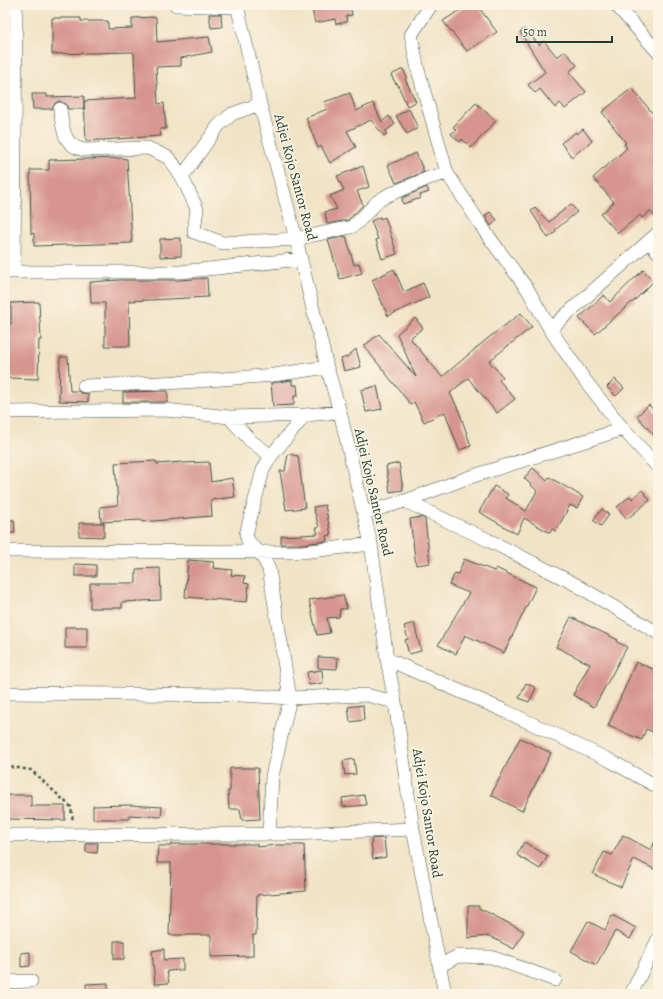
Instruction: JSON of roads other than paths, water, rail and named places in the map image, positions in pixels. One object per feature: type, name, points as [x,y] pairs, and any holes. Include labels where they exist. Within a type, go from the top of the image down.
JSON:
[{"type":"street","points":[[16,5],[10,272],[180,272],[301,259]]},
{"type":"street","points":[[176,5],[237,6]]},
{"type":"street","points":[[431,5],[411,35],[418,70],[447,173],[486,233],[528,290],[550,329],[584,378],[623,429],[658,468]]},
{"type":"street","points":[[616,5],[658,52]]},
{"type":"street","name":"Adjei Kojo Santor Road","points":[[237,6],[260,104],[296,239],[327,367],[340,412],[371,544],[413,829],[445,994]]},
{"type":"street","points":[[182,176],[219,125],[232,114],[260,104]]},
{"type":"street","points":[[60,109],[64,134],[72,146],[84,150],[148,148],[167,157],[182,176],[197,209],[194,232],[223,243],[296,239],[351,227],[383,198],[429,178],[447,173]]},
{"type":"street","points":[[550,329],[654,237],[658,252]]},
{"type":"street","points":[[84,386],[184,382],[274,374],[327,367]]},
{"type":"street","points":[[5,412],[166,410],[229,417],[305,415],[340,412]]},
{"type":"street","points":[[269,834],[272,776],[290,698],[269,569],[262,556],[248,541],[246,534],[263,470],[271,456],[305,415]]},
{"type":"street","points":[[229,417],[250,441],[271,456]]},
{"type":"street","points":[[364,513],[405,501],[467,478],[623,429]]},
{"type":"street","points":[[405,501],[488,540],[566,580],[658,633]]},
{"type":"street","points":[[5,551],[302,552],[371,544]]},
{"type":"street","points":[[387,659],[602,756],[658,787]]},
{"type":"street","points":[[5,693],[240,695],[290,698],[366,695],[395,702]]},
{"type":"street","points":[[5,835],[269,834],[413,829]]},
{"type":"street","points":[[631,994],[658,939]]},
{"type":"street","points":[[439,966],[458,956],[491,957],[555,980]]},
{"type":"street","points":[[5,982],[31,981]]}]
